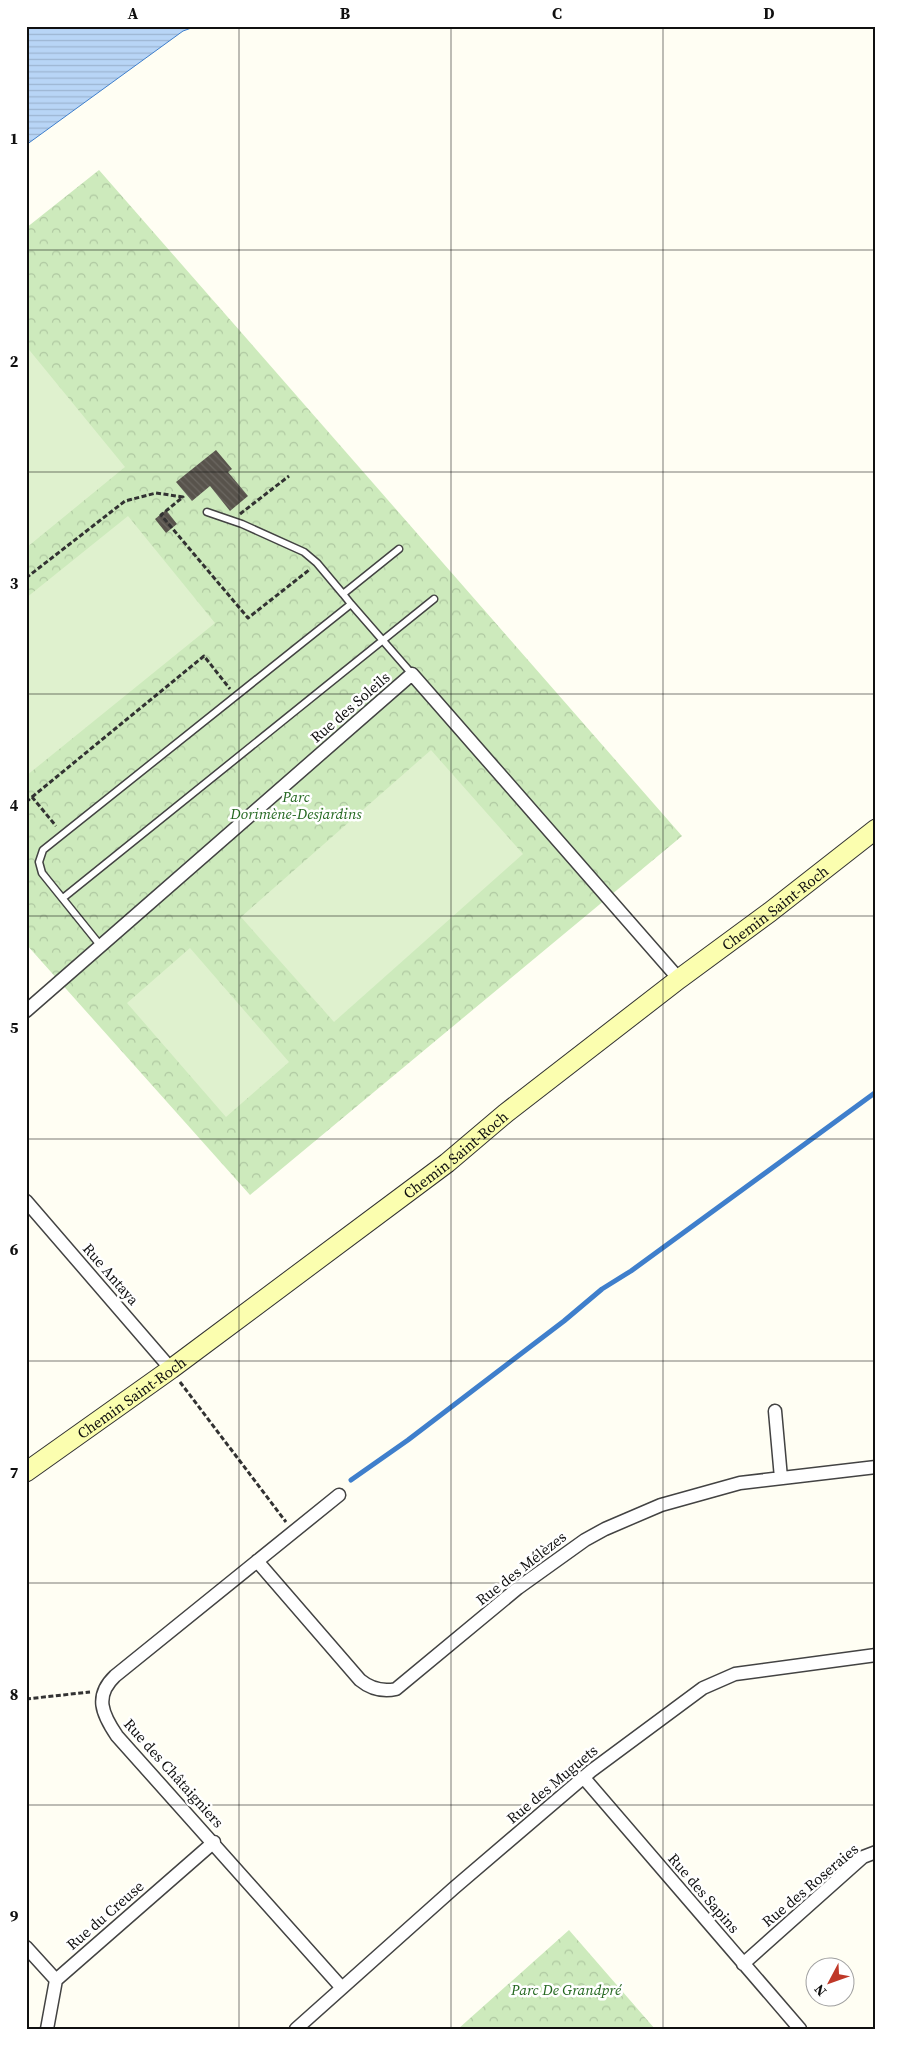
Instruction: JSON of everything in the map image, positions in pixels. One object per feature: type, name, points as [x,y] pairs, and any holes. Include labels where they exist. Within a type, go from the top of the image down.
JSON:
[{"type":"main road","name":"Chemin Saint-Roch","points":[[26,1472],[171,1369],[447,1163],[506,1113],[678,979],[770,912],[876,829]]},
{"type":"street","name":"Rue des Soleils","points":[[26,1011],[412,674],[678,979]]},
{"type":"street","name":"Rue Antaya","points":[[26,1201],[171,1369]]},
{"type":"street","points":[[775,1411],[781,1478]]},
{"type":"street","name":"Rue des Mélèzes","points":[[257,1561],[360,1680],[368,1686],[388,1691],[396,1689],[518,1588],[592,1536],[645,1512],[685,1497],[740,1484],[876,1467]]},
{"type":"street","points":[[103,1690],[115,1676],[339,1494]]},
{"type":"street","name":"Rue des Muguets","points":[[296,2029],[584,1778],[633,1738],[703,1688],[735,1674],[876,1655]]},
{"type":"street","name":"Rue des Châtaigniers","points":[[103,1690],[101,1702],[107,1722],[117,1736],[214,1842],[342,1988]]},
{"type":"street","name":"Rue des Sapins","points":[[584,1778],[800,2029]]},
{"type":"street","name":"Rue du Creuse","points":[[56,1980],[214,1842]]},
{"type":"street","name":"Rue des Roseraies","points":[[743,1964],[863,1858],[876,1852]]},
{"type":"street","points":[[26,1947],[56,1980],[47,2029]]},
{"type":"lane","points":[[207,512],[232,520],[304,552],[317,563],[412,674]]},
{"type":"lane","points":[[343,594],[399,548]]},
{"type":"lane","points":[[63,898],[434,599]]},
{"type":"lane","points":[[100,945],[42,873],[40,862],[43,850],[351,604]]},
{"type":"path","points":[[232,520],[289,476]]},
{"type":"path","points":[[26,578],[125,501],[156,493],[183,497],[161,515],[248,618],[317,563]]},
{"type":"path","points":[[26,802],[204,656],[236,696]]},
{"type":"path","points":[[32,797],[63,834]]},
{"type":"path","points":[[171,1369],[293,1531]]},
{"type":"path","points":[[26,1699],[103,1690]]},
{"type":"green space","name":"Parc Dorimène-Desjardins","points":[[99,170],[682,836],[250,1195],[26,944],[26,228]]},
{"type":"green space","points":[[26,346],[125,467],[26,548]]},
{"type":"green space","points":[[128,516],[215,623],[26,776],[26,598]]},
{"type":"green space","points":[[431,750],[523,854],[334,1022],[241,917]]},
{"type":"green space","points":[[190,948],[289,1062],[226,1117],[127,1003]]},
{"type":"green space","name":"Parc De Grandpré","points":[[569,1930],[655,2029],[458,2029]]},
{"type":"water","points":[[26,26],[197,26],[183,31],[26,145]]},
{"type":"building","points":[[216,450],[232,469],[228,472],[248,496],[230,511],[210,486],[192,501],[176,482]]},
{"type":"building","points":[[166,510],[177,524],[166,533],[155,519]]},
{"type":"waterway","points":[[351,1480],[408,1440],[564,1321],[602,1289],[631,1271],[876,1092]]}]
